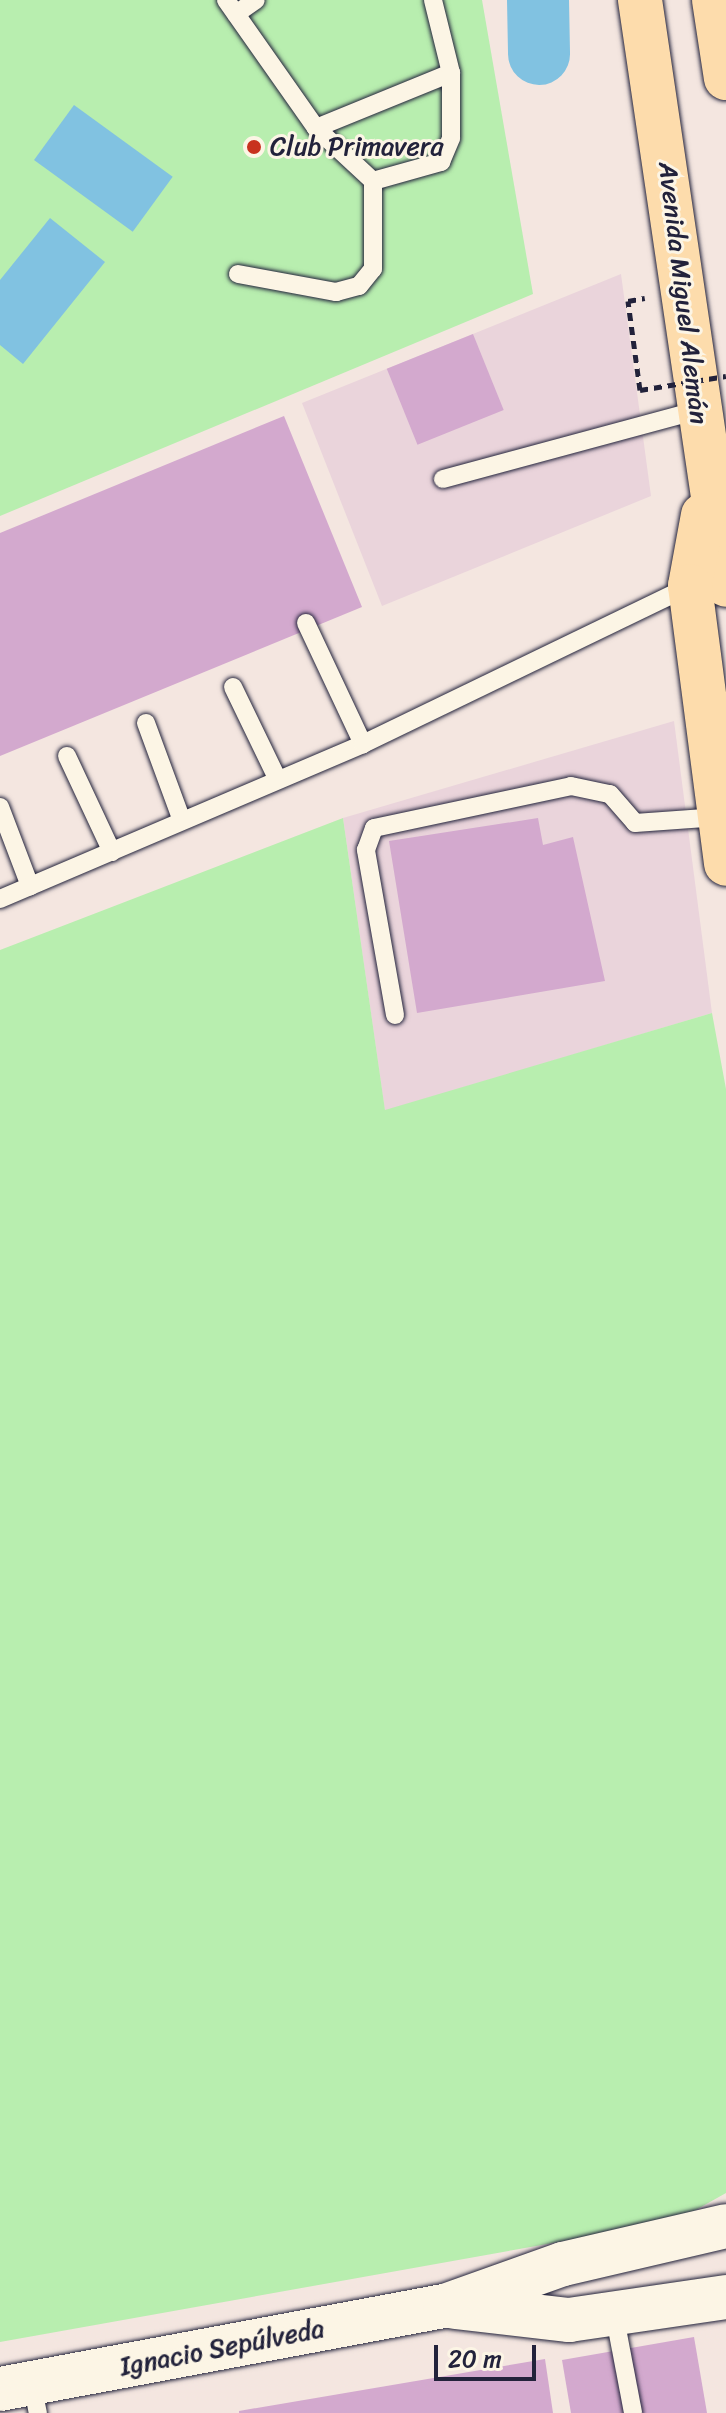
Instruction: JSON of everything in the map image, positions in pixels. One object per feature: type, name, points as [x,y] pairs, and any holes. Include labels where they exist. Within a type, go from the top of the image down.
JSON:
[{"type":"highway","name":"Avenida Miguel Alemán","points":[[640,0],[708,485],[708,585],[719,817],[726,864]]},
{"type":"highway","points":[[714,0],[725,67]]},
{"type":"main road","name":"Ignacio Sepúlveda","points":[[23,2395],[445,2306],[563,2264],[726,2226]]},
{"type":"main road","name":"Ignacio Sepúlveda","points":[[445,2306],[569,2320],[726,2297]]},
{"type":"lane","points":[[238,274],[336,292],[359,286],[373,269],[373,181],[316,128],[231,7],[256,0]]},
{"type":"lane","points":[[373,181],[441,162],[451,138],[451,73],[433,0]]},
{"type":"lane","points":[[316,128],[451,73]]},
{"type":"lane","points":[[443,479],[698,410]]},
{"type":"lane","points":[[0,899],[363,744],[708,585]]},
{"type":"lane","points":[[306,623],[363,744]]},
{"type":"lane","points":[[233,687],[278,780]]},
{"type":"lane","points":[[146,723],[182,821]]},
{"type":"lane","points":[[67,756],[112,852]]},
{"type":"lane","points":[[395,1015],[366,850],[374,828],[571,786],[610,794],[635,823],[719,817]]},
{"type":"lane","points":[[0,807],[30,886]]},
{"type":"lane","points":[[614,2313],[633,2413]]},
{"type":"path","points":[[628,301],[640,390],[726,376]]},
{"type":"shaded area","points":[[621,274],[651,496],[382,606],[302,403]]},
{"type":"shaded area","points":[[674,721],[712,1013],[385,1111],[343,818]]},
{"type":"green space","name":"Club Primavera","points":[[0,0],[482,0],[533,294],[0,516]]},
{"type":"green space","points":[[343,818],[385,1110],[712,1013],[726,1089],[726,2193],[676,2221],[0,2342],[0,950]]},
{"type":"water","points":[[74,105],[173,177],[133,232],[34,160]]},
{"type":"water","points":[[50,218],[105,262],[23,364],[0,345],[0,280]]},
{"type":"building","points":[[473,334],[504,410],[417,445],[387,369]]},
{"type":"building","points":[[284,416],[362,607],[0,756],[0,533]]},
{"type":"building","points":[[538,818],[543,845],[573,837],[605,981],[417,1013],[389,841]]},
{"type":"building","points":[[694,2337],[707,2413],[571,2413],[562,2360]]},
{"type":"building","points":[[545,2359],[553,2413],[239,2413],[239,2411]]},
{"type":"waterway","points":[[538,0],[539,54]]},
{"type":"place","name":"Club Primavera","points":[[254,147]]}]
